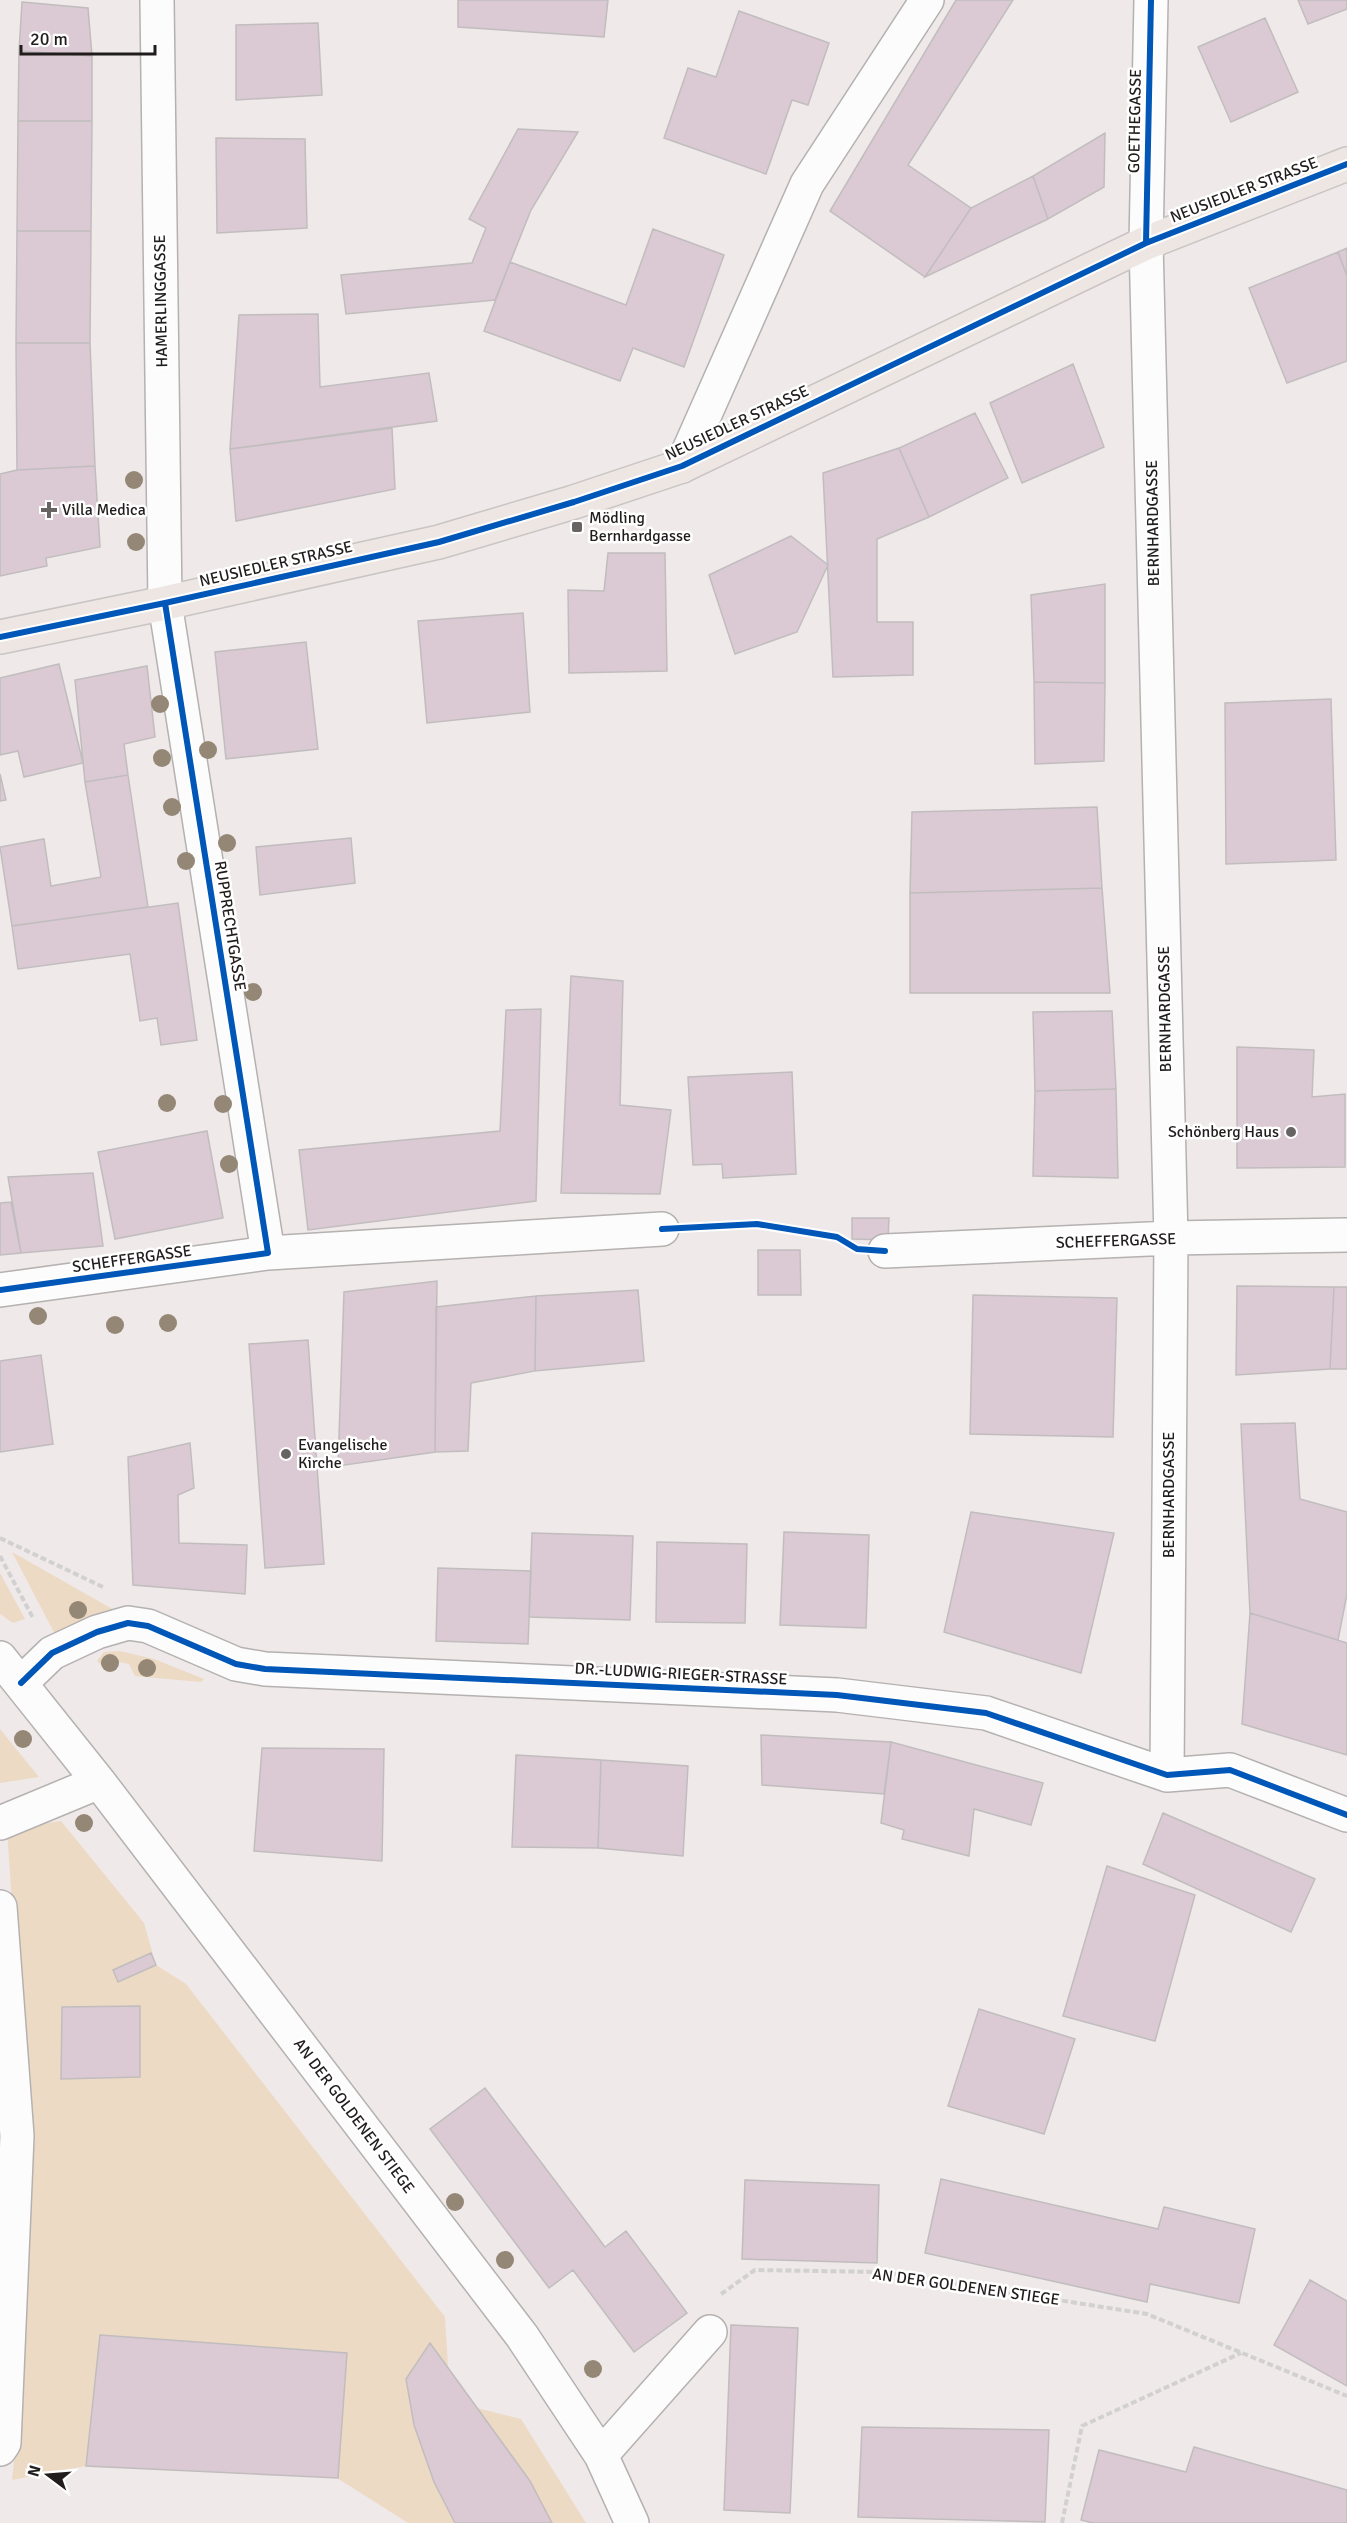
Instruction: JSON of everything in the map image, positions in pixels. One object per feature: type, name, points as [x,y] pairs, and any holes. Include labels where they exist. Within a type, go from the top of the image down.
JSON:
[{"type":"main road","name":"NEUSIEDLER STRASSE","points":[[0,637],[439,542],[682,466],[1146,243],[1347,164]]},
{"type":"street","name":"HAMERLINGGASSE","points":[[157,0],[165,603]]},
{"type":"street","points":[[682,466],[807,184],[927,0]]},
{"type":"street","name":"GOETHEGASSE","points":[[1146,243],[1151,0]]},
{"type":"street","name":"BERNHARDGASSE","points":[[1146,243],[1171,1238],[1167,1774]]},
{"type":"street","name":"RUPPRECHTGASSE","points":[[165,603],[268,1253]]},
{"type":"street","name":"SCHEFFERGASSE","points":[[0,1290],[268,1253],[662,1229]]},
{"type":"street","name":"SCHEFFERGASSE","points":[[885,1251],[1171,1238],[1347,1235]]},
{"type":"street","name":"DR.-LUDWIG-RIEGER-STRASSE","points":[[21,1683],[52,1653],[97,1632],[128,1623],[148,1626],[236,1664],[265,1669],[837,1695],[986,1713],[1167,1774],[1230,1770],[1347,1815]]},
{"type":"street","name":"AN DER GOLDENEN STIEGE","points":[[0,1658],[99,1782],[522,2336],[601,2455],[632,2523]]},
{"type":"street","points":[[0,1822],[99,1782]]},
{"type":"street","points":[[0,1907],[17,2136],[4,2443],[0,2449]]},
{"type":"street","points":[[601,2455],[710,2332]]},
{"type":"path","points":[[662,1229],[757,1224],[837,1237],[857,1249],[885,1251]]},
{"type":"path","points":[[0,1538],[124,1598],[148,1626]]},
{"type":"path","points":[[0,1557],[52,1653]]},
{"type":"path","points":[[1062,2523],[1082,2426],[1241,2353]]},
{"type":"shaded area","points":[[12,1552],[123,1615],[58,1640]]},
{"type":"shaded area","points":[[0,1573],[25,1619],[13,1623],[0,1614]]},
{"type":"shaded area","points":[[120,1651],[154,1659],[204,1679],[201,1682],[135,1676],[129,1664],[114,1661],[109,1673],[97,1661],[104,1652]]},
{"type":"shaded area","points":[[0,1729],[39,1777],[0,1783]]},
{"type":"shaded area","points":[[61,1821],[144,1923],[156,1965],[186,1984],[445,2317],[448,2367],[477,2408],[521,2419],[586,2523],[408,2523],[337,2478],[86,2466],[12,2480],[21,2397],[25,2091],[7,1829]]},
{"type":"building","points":[[458,0],[608,0],[604,37],[458,27]]},
{"type":"building","points":[[956,0],[1013,0],[908,165],[971,208],[925,277],[830,211]]},
{"type":"building","points":[[1298,0],[1347,0],[1347,9],[1308,24]]},
{"type":"building","points":[[22,2],[88,8],[92,56],[19,51]]},
{"type":"building","points":[[739,11],[829,43],[808,105],[792,100],[766,174],[664,138],[688,68],[716,77]]},
{"type":"building","points":[[1265,18],[1298,92],[1231,122],[1198,47]]},
{"type":"building","points":[[318,23],[322,95],[236,100],[236,25]]},
{"type":"building","points":[[19,51],[92,56],[92,121],[18,121]]},
{"type":"building","points":[[18,121],[92,121],[91,231],[17,231]]},
{"type":"building","points":[[518,129],[578,132],[531,210],[495,300],[346,314],[341,275],[472,263],[486,228],[469,219]]},
{"type":"building","points":[[1105,133],[1104,187],[1048,219],[1033,176]]},
{"type":"building","points":[[216,138],[305,139],[307,228],[217,233]]},
{"type":"building","points":[[1033,176],[1048,219],[925,277],[971,208]]},
{"type":"building","points":[[653,229],[724,255],[684,367],[633,348],[620,381],[484,331],[510,262],[626,305]]},
{"type":"building","points":[[17,231],[91,231],[90,343],[16,343]]},
{"type":"building","points":[[1347,248],[1347,276],[1338,252]]},
{"type":"building","points":[[1338,252],[1347,276],[1347,361],[1287,383],[1249,288]]},
{"type":"building","points":[[318,314],[320,387],[429,373],[437,421],[230,449],[239,315]]},
{"type":"building","points":[[16,343],[90,343],[95,466],[17,470]]},
{"type":"building","points":[[1073,364],[1104,447],[1022,483],[990,403]]},
{"type":"building","points":[[975,413],[1008,478],[929,517],[899,448]]},
{"type":"building","points":[[392,428],[395,489],[236,521],[230,449]]},
{"type":"building","points":[[899,448],[929,517],[877,539],[877,622],[913,622],[913,675],[833,677],[823,473]]},
{"type":"building","name":"Villa Medica","points":[[95,466],[100,547],[46,558],[47,566],[0,576],[0,474],[17,470]]},
{"type":"building","points":[[791,536],[828,565],[797,632],[735,654],[709,575]]},
{"type":"building","points":[[608,553],[665,553],[667,671],[569,673],[568,590],[604,591]]},
{"type":"building","points":[[1105,584],[1105,683],[1034,682],[1031,595]]},
{"type":"building","points":[[523,613],[530,712],[427,723],[418,621]]},
{"type":"building","points":[[306,642],[318,749],[226,759],[215,652]]},
{"type":"building","points":[[59,664],[83,763],[24,777],[18,751],[0,755],[0,678]]},
{"type":"building","points":[[147,666],[155,737],[124,744],[128,775],[85,782],[75,680]]},
{"type":"building","points":[[1034,682],[1105,683],[1104,761],[1035,764]]},
{"type":"building","points":[[1331,699],[1336,860],[1226,864],[1225,703]]},
{"type":"building","points":[[0,774],[6,800],[0,801]]},
{"type":"building","points":[[128,775],[148,907],[12,926],[0,847],[44,839],[51,886],[101,877],[85,782]]},
{"type":"building","points":[[1097,807],[1102,888],[910,893],[912,812]]},
{"type":"building","points":[[351,838],[355,883],[260,895],[256,847]]},
{"type":"building","points":[[1102,888],[1110,993],[910,993],[910,893]]},
{"type":"building","points":[[178,903],[197,1040],[161,1045],[157,1018],[140,1021],[130,954],[18,969],[12,926]]},
{"type":"building","points":[[571,976],[623,981],[620,1105],[671,1110],[660,1194],[561,1193]]},
{"type":"building","points":[[541,1009],[536,1201],[308,1230],[299,1150],[500,1131],[506,1010]]},
{"type":"building","points":[[1112,1011],[1116,1089],[1035,1091],[1033,1012]]},
{"type":"building","name":"Schönberg Haus","points":[[1237,1047],[1314,1050],[1312,1097],[1345,1094],[1345,1167],[1237,1168]]},
{"type":"building","points":[[792,1072],[796,1174],[723,1178],[722,1164],[693,1165],[688,1077]]},
{"type":"building","points":[[1116,1089],[1118,1178],[1033,1176],[1035,1091]]},
{"type":"building","points":[[207,1131],[223,1218],[115,1239],[98,1152]]},
{"type":"building","points":[[93,1173],[103,1246],[21,1253],[8,1177]]},
{"type":"building","points":[[11,1202],[21,1253],[0,1255],[0,1203]]},
{"type":"building","points":[[852,1218],[889,1218],[888,1240],[852,1239]]},
{"type":"building","points":[[758,1250],[800,1250],[801,1295],[758,1295]]},
{"type":"building","points":[[437,1281],[435,1452],[338,1466],[344,1292]]},
{"type":"building","points":[[1237,1286],[1334,1287],[1330,1369],[1236,1375]]},
{"type":"building","points":[[1334,1287],[1347,1287],[1347,1369],[1330,1369]]},
{"type":"building","points":[[638,1290],[644,1361],[535,1371],[536,1296]]},
{"type":"building","points":[[973,1295],[1117,1298],[1113,1437],[970,1434]]},
{"type":"building","points":[[536,1296],[535,1371],[471,1383],[468,1451],[435,1452],[436,1307]]},
{"type":"building","name":"Evangelische Kirche","points":[[308,1340],[324,1564],[265,1568],[249,1344]]},
{"type":"building","points":[[41,1355],[53,1444],[0,1452],[0,1361]]},
{"type":"building","points":[[1295,1423],[1300,1499],[1347,1512],[1347,1594],[1338,1640],[1250,1613],[1241,1424]]},
{"type":"building","points":[[190,1443],[194,1488],[178,1495],[179,1543],[247,1545],[245,1594],[133,1585],[128,1457]]},
{"type":"building","points":[[971,1512],[1114,1533],[1081,1673],[944,1632]]},
{"type":"building","points":[[784,1532],[869,1535],[866,1628],[780,1625]]},
{"type":"building","points":[[532,1533],[633,1536],[630,1620],[529,1617]]},
{"type":"building","points":[[657,1542],[747,1544],[745,1623],[656,1622]]},
{"type":"building","points":[[438,1568],[531,1571],[528,1644],[436,1641]]},
{"type":"building","points":[[1250,1613],[1347,1643],[1347,1755],[1242,1724]]},
{"type":"building","points":[[761,1735],[891,1742],[884,1794],[762,1785]]},
{"type":"building","points":[[891,1742],[1043,1783],[1031,1825],[974,1809],[969,1856],[902,1839],[904,1830],[881,1823]]},
{"type":"building","points":[[262,1748],[384,1749],[382,1861],[254,1851]]},
{"type":"building","points":[[516,1755],[601,1760],[598,1848],[512,1847]]},
{"type":"building","points":[[601,1760],[688,1766],[683,1856],[598,1848]]},
{"type":"building","points":[[1163,1813],[1315,1879],[1291,1932],[1143,1864]]},
{"type":"building","points":[[1107,1866],[1195,1895],[1155,2041],[1063,2016]]},
{"type":"building","points":[[151,1953],[156,1965],[118,1982],[113,1970]]},
{"type":"building","points":[[140,2006],[140,2077],[61,2079],[62,2007]]},
{"type":"building","points":[[979,2009],[1075,2039],[1044,2134],[948,2106]]},
{"type":"building","points":[[485,2088],[605,2247],[626,2231],[687,2313],[634,2352],[573,2270],[549,2288],[430,2129]]},
{"type":"building","points":[[941,2179],[1158,2229],[1164,2207],[1255,2229],[1239,2303],[1150,2284],[1147,2302],[925,2253]]},
{"type":"building","points":[[745,2180],[879,2185],[877,2263],[742,2259]]},
{"type":"building","points":[[1310,2280],[1347,2301],[1347,2386],[1274,2345]]},
{"type":"building","points":[[731,2325],[798,2328],[790,2513],[724,2510]]},
{"type":"building","points":[[100,2335],[347,2353],[338,2478],[86,2466]]},
{"type":"building","points":[[430,2343],[530,2481],[552,2523],[455,2523],[434,2482],[414,2425],[406,2379]]},
{"type":"building","points":[[862,2427],[1049,2430],[1045,2522],[858,2517]]},
{"type":"building","points":[[1194,2447],[1347,2490],[1347,2523],[1093,2523],[1081,2520],[1099,2450],[1186,2472]]},
{"type":"cycle path","points":[[1146,243],[1151,0]]},
{"type":"cycle path","points":[[0,637],[439,542],[574,502],[682,466],[1146,243],[1347,164]]},
{"type":"cycle path","points":[[0,1290],[268,1253],[165,603]]},
{"type":"cycle path","points":[[662,1229],[757,1224],[837,1237],[857,1249],[885,1251]]},
{"type":"cycle path","points":[[21,1683],[52,1653],[97,1632],[128,1623],[148,1626],[236,1664],[265,1669],[837,1695],[986,1713],[1167,1775],[1230,1770],[1347,1815]]},
{"type":"place","name":"Villa Medica","points":[[49,510]]},
{"type":"place","name":"Mödling Bernhardgasse","points":[[577,527]]},
{"type":"place","name":"Schönberg Haus","points":[[1291,1132]]},
{"type":"place","name":"Evangelische Kirche","points":[[286,1454]]}]
